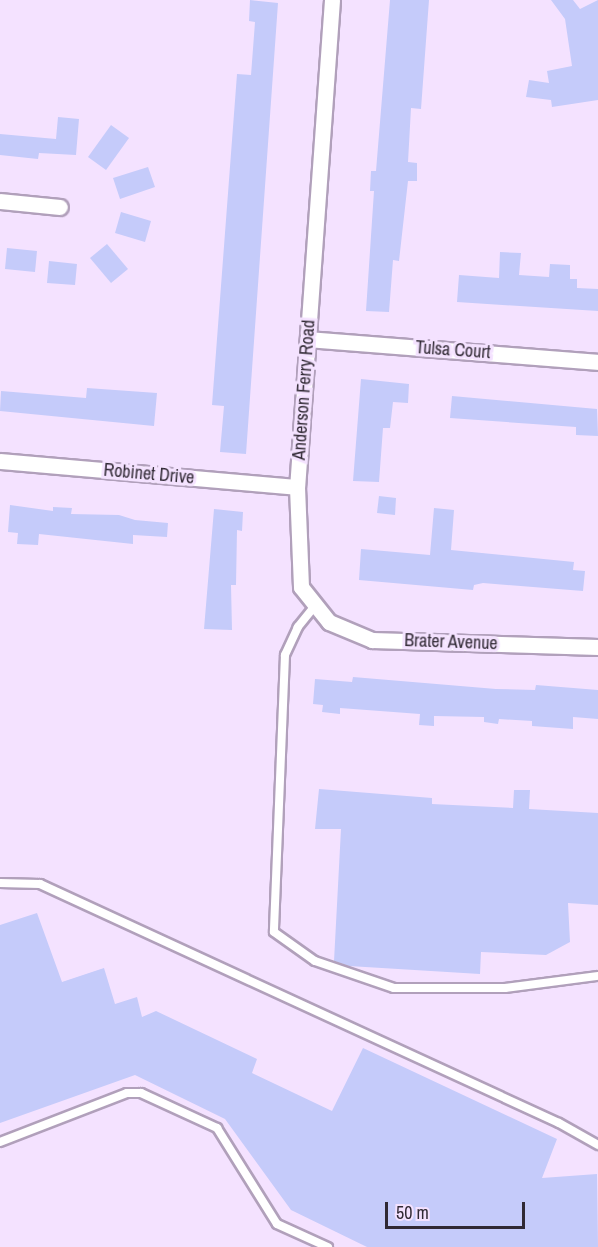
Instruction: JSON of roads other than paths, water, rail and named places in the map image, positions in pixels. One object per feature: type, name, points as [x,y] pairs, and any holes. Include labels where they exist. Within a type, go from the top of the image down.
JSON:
[{"type":"street","name":"Anderson Ferry Road","points":[[314,608],[301,587],[297,487],[332,0]]},
{"type":"street","points":[[0,201],[60,207]]},
{"type":"street","name":"Tulsa Court","points":[[308,339],[598,362]]},
{"type":"street","name":"Robinet Drive","points":[[0,461],[297,487]]},
{"type":"street","name":"Brater Avenue","points":[[314,608],[329,622],[372,640],[598,647]]},
{"type":"lane","points":[[314,608],[298,627],[285,655],[272,922],[274,932],[292,947],[347,975],[394,988],[505,988],[598,976]]},
{"type":"lane","points":[[0,884],[40,884],[559,1124],[598,1145]]},
{"type":"lane","points":[[0,1142],[127,1093],[141,1093],[217,1128],[277,1224],[328,1247]]}]
